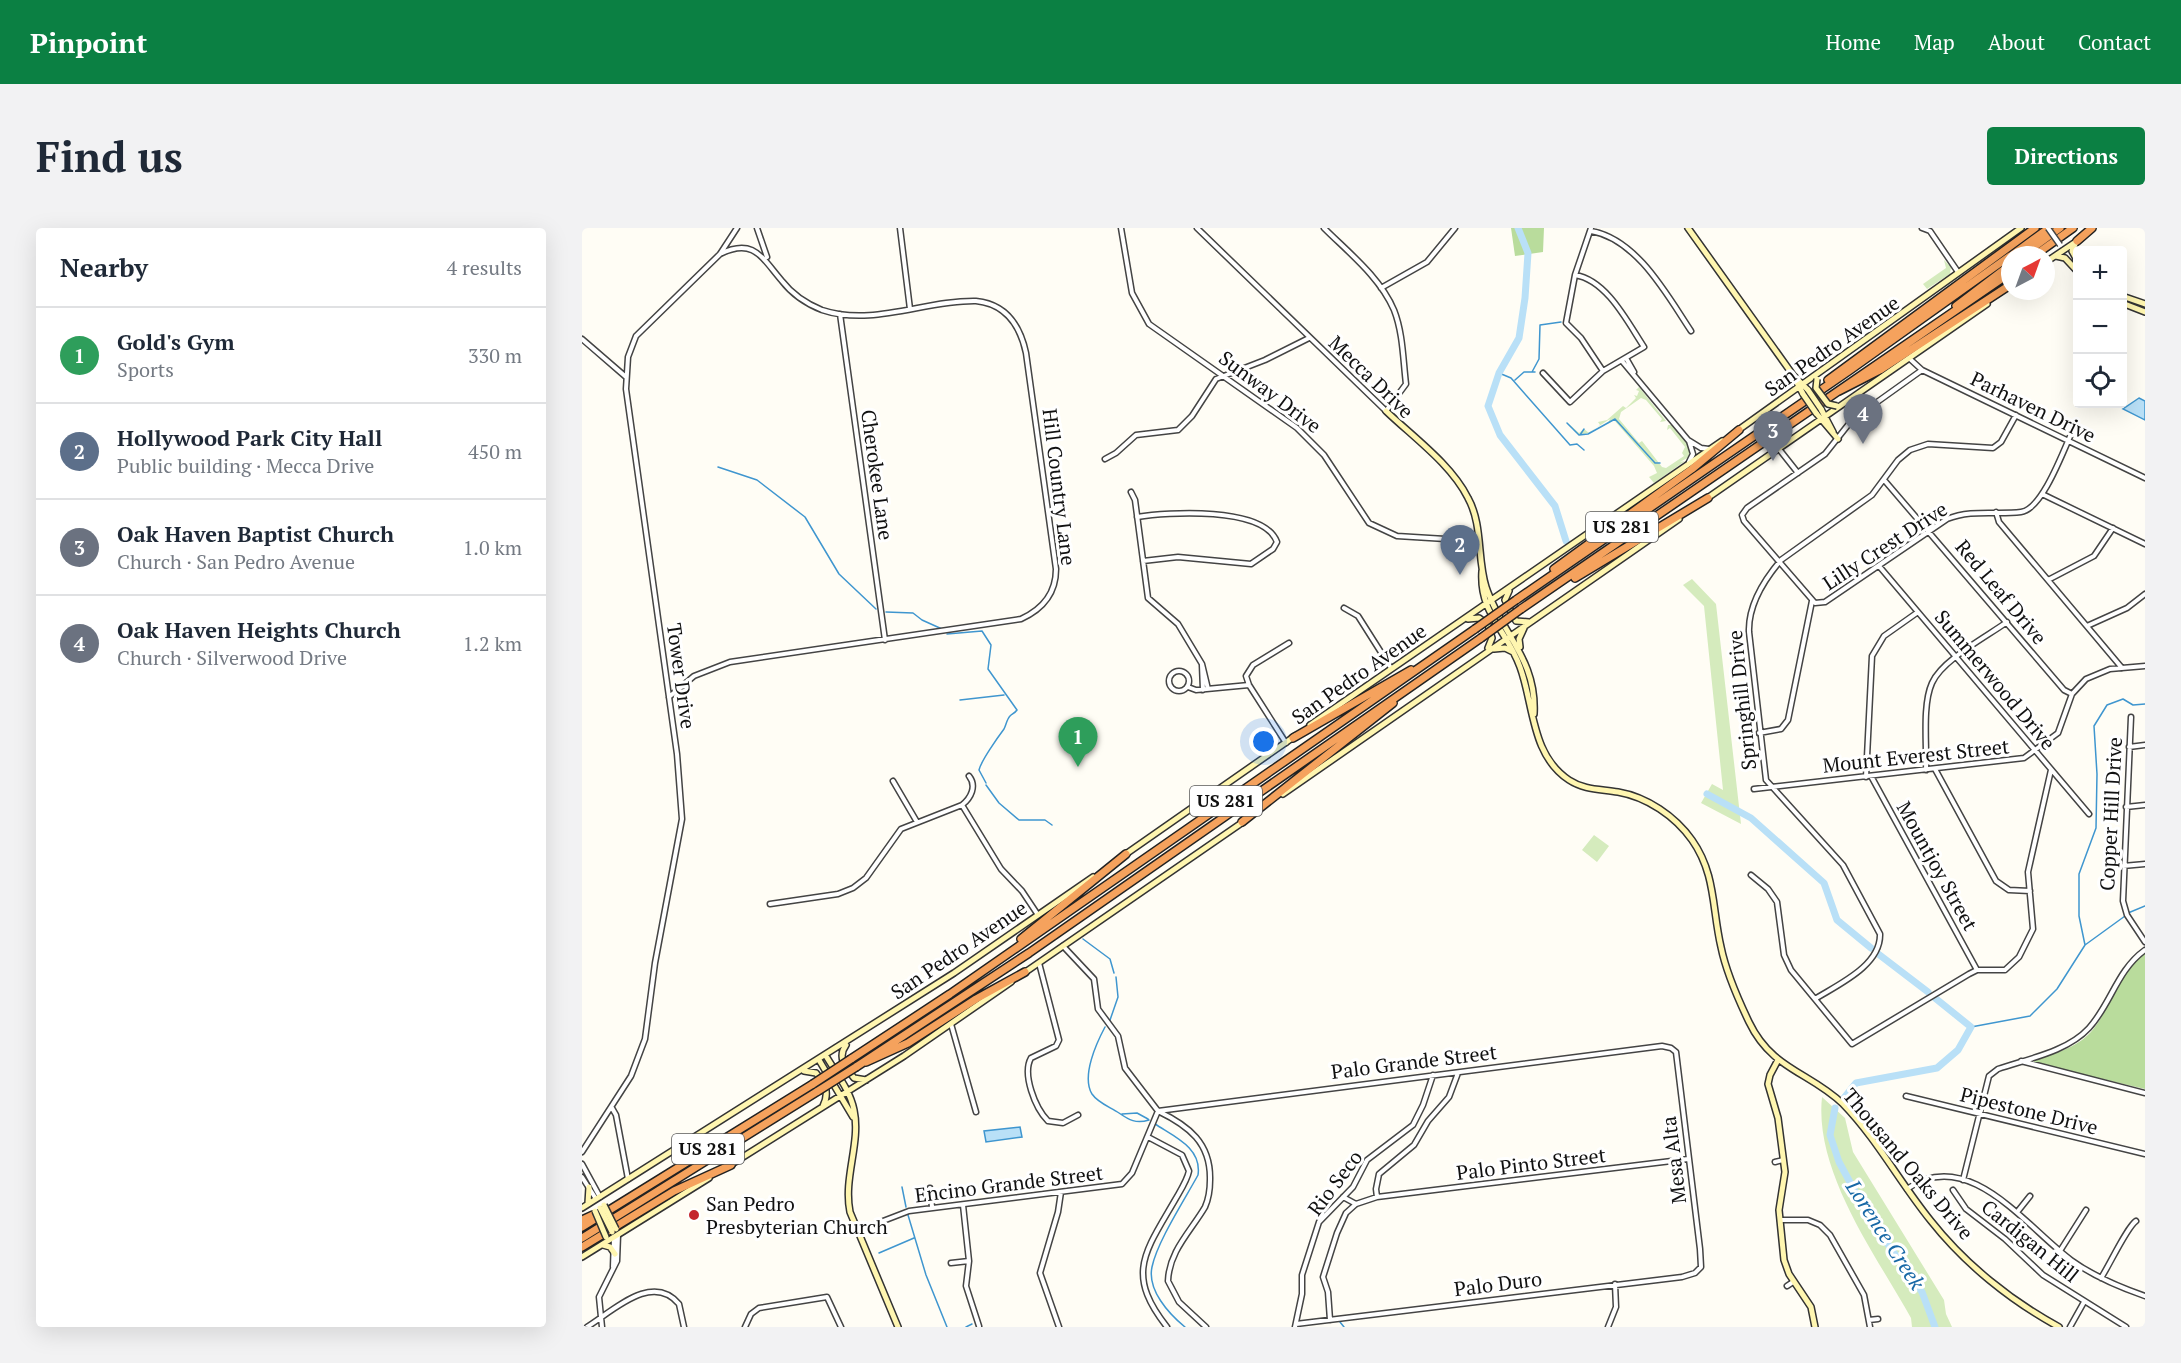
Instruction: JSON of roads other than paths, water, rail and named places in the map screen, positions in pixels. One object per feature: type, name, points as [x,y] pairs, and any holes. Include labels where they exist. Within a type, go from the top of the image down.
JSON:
[{"type":"highway","points":[[2017,246],[2035,228]]},
{"type":"highway","name":"US 281","points":[[2021,246],[2049,228]]},
{"type":"highway","points":[[2035,246],[2060,228]]},
{"type":"highway","points":[[2048,246],[2073,228]]},
{"type":"highway","points":[[2077,241],[2094,228]]},
{"type":"highway","name":"US 281","points":[[582,1227],[600,1209],[813,1084],[950,994],[1786,413],[2001,260]]},
{"type":"highway","points":[[1946,315],[2001,272]]},
{"type":"highway","name":"US 281","points":[[582,1238],[818,1091],[1038,947],[1521,609],[2001,279]]},
{"type":"highway","points":[[1834,392],[1845,390],[1880,370],[2001,292]]},
{"type":"highway","points":[[1525,594],[1547,574],[1692,469],[1738,430]]},
{"type":"highway","points":[[1521,609],[1708,498]]},
{"type":"highway","points":[[1293,738],[1432,659]]},
{"type":"highway","points":[[1242,822],[1418,682]]},
{"type":"highway","points":[[950,994],[1126,854]]},
{"type":"highway","points":[[858,1065],[873,1061],[908,1043],[976,999],[1025,972]]},
{"type":"highway","points":[[582,1247],[674,1191],[731,1165]]},
{"type":"highway","points":[[582,1220],[600,1209]]},
{"type":"main road","points":[[1688,228],[1838,439]]},
{"type":"main road","name":"San Pedro Avenue","points":[[585,1206],[826,1056],[1038,915],[1391,668],[1463,621],[1801,386],[2021,228]]},
{"type":"main road","points":[[2055,255],[2062,248],[2077,241]]},
{"type":"main road","points":[[2074,246],[2077,241]]},
{"type":"main road","points":[[2055,256],[2065,258],[2073,267]]},
{"type":"main road","points":[[582,1257],[602,1245],[615,1233],[731,1165],[951,1024],[1846,404],[2001,293]]},
{"type":"main road","points":[[2127,298],[2145,304]]},
{"type":"main road","points":[[2127,305],[2145,312]]},
{"type":"main road","points":[[1825,369],[1817,379],[1816,387],[1828,404],[1837,406],[1846,404]]},
{"type":"main road","name":"Mecca Drive","points":[[1386,411],[1445,467],[1461,487],[1475,515],[1486,587],[1511,635]]},
{"type":"main road","name":"Mecca Drive","points":[[1482,571],[1481,589],[1486,605]]},
{"type":"main road","points":[[1486,587],[1497,592],[1506,591]]},
{"type":"main road","points":[[1512,587],[1506,596],[1506,605],[1516,621],[1530,622]]},
{"type":"main road","name":"Thousand Oaks Drive","points":[[1486,605],[1505,639],[1517,651]]},
{"type":"main road","points":[[1463,621],[1479,618],[1488,626],[1492,638],[1487,651]]},
{"type":"main road","points":[[1487,651],[1505,648],[1517,651],[1520,634],[1530,622]]},
{"type":"main road","name":"Thousand Oaks Drive","points":[[1511,635],[1532,683],[1533,719],[1548,759],[1564,777],[1586,788],[1623,793],[1647,802],[1668,815],[1692,840],[1709,871],[1722,955],[1756,1036],[1778,1060],[1843,1104],[1876,1144],[1932,1223],[1991,1280],[2031,1310],[2059,1327]]},
{"type":"main road","points":[[849,1041],[842,1051],[842,1059],[855,1078],[864,1081]]},
{"type":"main road","points":[[826,1056],[848,1092],[854,1119],[848,1196],[857,1231],[898,1327]]},
{"type":"main road","points":[[819,1060],[851,1107]]},
{"type":"main road","points":[[1778,1060],[1768,1084],[1778,1115],[1785,1180],[1779,1201],[1784,1260],[1793,1282],[1811,1307],[1815,1327]]},
{"type":"main road","points":[[799,1072],[811,1071],[818,1075],[828,1091],[822,1108]]},
{"type":"main road","points":[[851,1107],[854,1094],[864,1081]]},
{"type":"main road","points":[[830,1103],[840,1103],[851,1107]]},
{"type":"main road","points":[[587,1185],[590,1199],[585,1206],[600,1209],[615,1233]]},
{"type":"main road","points":[[598,1198],[606,1237],[602,1245]]},
{"type":"main road","points":[[602,1245],[608,1246],[615,1254]]},
{"type":"street","name":"Tower Drive","points":[[583,1150],[631,1076],[645,1039],[655,963],[682,819],[682,796],[627,378],[630,350],[640,330],[720,254],[737,228]]},
{"type":"street","name":"Hill Country Lane","points":[[757,228],[771,265]]},
{"type":"street","points":[[900,228],[910,309]]},
{"type":"street","name":"Sunway Drive","points":[[1121,228],[1132,293],[1149,324],[1225,376],[1244,393],[1297,428],[1315,444],[1369,523],[1397,536],[1478,541]]},
{"type":"street","name":"Mecca Drive","points":[[1197,228],[1386,411]]},
{"type":"street","points":[[1324,228],[1364,267],[1394,309],[1401,338],[1406,384],[1386,411]]},
{"type":"street","points":[[1922,228],[1930,231],[1959,273]]},
{"type":"street","points":[[2049,228],[2062,248]]},
{"type":"street","points":[[1381,288],[1427,262],[1453,229]]},
{"type":"street","points":[[1603,371],[1581,338],[1566,323],[1575,275],[1591,230],[1611,236],[1636,259],[1657,281],[1691,331]]},
{"type":"street","name":"Hill Country Lane","points":[[669,697],[694,676],[721,664],[1022,619],[1038,610],[1048,598],[1056,573],[1028,367],[1019,329],[1001,309],[982,301],[864,316],[840,314],[820,309],[795,294],[761,254],[749,249],[734,249],[720,254]]},
{"type":"street","points":[[1543,373],[1570,402],[1603,371],[1644,347],[1613,303],[1595,284],[1575,275]]},
{"type":"street","name":"Cherokee Lane","points":[[840,314],[885,640]]},
{"type":"street","points":[[1105,459],[1116,453],[1136,435],[1178,430],[1192,416],[1216,379],[1309,338]]},
{"type":"street","points":[[582,339],[627,378]]},
{"type":"street","points":[[1624,359],[1689,440],[1701,448],[1710,449]]},
{"type":"street","name":"Parhaven Drive","points":[[1910,359],[1922,370],[2145,478]]},
{"type":"street","points":[[1812,601],[1744,521],[1742,515],[1747,508],[1831,449],[1860,413],[1922,370]]},
{"type":"street","name":"Springhill Drive","points":[[1815,999],[1862,969],[1879,945],[1880,934],[1843,865],[1771,787],[1764,774],[1749,625],[1754,602],[1779,563],[1863,502],[1885,481],[1902,456],[1918,446],[1938,444],[1993,448],[2001,442],[2016,415]]},
{"type":"street","name":"Lilly Crest Drive","points":[[1759,733],[1781,729],[1788,720],[1812,601],[1825,602],[1929,530],[1958,514],[2026,511],[2042,494],[2076,423]]},
{"type":"street","points":[[1688,464],[1693,454],[1689,440]]},
{"type":"street","points":[[1779,449],[1798,473]]},
{"type":"street","name":"Red Leaf Drive","points":[[1885,481],[2064,690],[2072,694]]},
{"type":"street","points":[[1131,492],[1135,500],[1150,602],[1174,619],[1203,664],[1208,689]]},
{"type":"street","points":[[2042,494],[2145,544]]},
{"type":"street","points":[[1137,517],[1180,511],[1241,518],[1273,535],[1277,542],[1273,549],[1251,564],[1178,557],[1143,561]]},
{"type":"street","points":[[1996,512],[1999,522],[2122,668]]},
{"type":"street","points":[[2048,580],[2090,560],[2102,547],[2113,528]]},
{"type":"street","name":"Summerwood Drive","points":[[1879,566],[2089,814]]},
{"type":"street","points":[[2087,626],[2127,608],[2143,596],[2145,603]]},
{"type":"street","points":[[1344,608],[1358,616],[1391,668]]},
{"type":"street","points":[[1868,776],[1872,656],[1884,636],[1918,612]]},
{"type":"street","points":[[1926,770],[1930,690],[1937,675],[1956,658],[2007,622]]},
{"type":"street","points":[[1286,743],[1249,686],[1246,676],[1249,669],[1289,643]]},
{"type":"street","points":[[1203,664],[1203,690]]},
{"type":"street","name":"Mount Everest Street","points":[[1754,789],[2022,759],[2061,729],[2072,694],[2093,674],[2145,666]]},
{"type":"street","points":[[1188,687],[1190,681],[1187,674],[1177,671],[1171,675],[1169,681],[1173,689],[1181,691],[1188,687],[1203,690],[1249,686]]},
{"type":"street","name":"Copper Hill Drive","points":[[2131,717],[2123,866],[2124,908],[2145,942]]},
{"type":"street","points":[[2129,747],[2145,745]]},
{"type":"street","points":[[1935,769],[1996,881],[2009,890],[2030,891]]},
{"type":"street","points":[[1751,875],[1775,898],[1780,910],[1786,960],[1852,1044],[1977,970],[2004,970],[2019,957],[2031,936],[2034,922],[2029,869],[2051,770]]},
{"type":"street","points":[[770,904],[838,894],[854,888],[866,878],[895,835],[917,822],[962,806],[970,798],[973,788],[969,776]]},
{"type":"street","name":"Mountjoy Street","points":[[1868,776],[1977,970]]},
{"type":"street","points":[[893,781],[917,822]]},
{"type":"street","points":[[2126,807],[2145,805]]},
{"type":"street","points":[[962,806],[1004,873],[1022,891],[1038,915]]},
{"type":"street","points":[[2123,866],[2145,864]]},
{"type":"street","points":[[1063,946],[1094,979],[1098,1009],[1118,1036],[1125,1068],[1158,1111],[1195,1133],[1206,1150],[1210,1166],[1210,1190],[1206,1205],[1178,1247],[1168,1281],[1179,1302],[1206,1327]]},
{"type":"street","points":[[1963,1180],[1989,1076],[1998,1069],[2060,1048],[2085,1033],[2122,974],[2145,950]]},
{"type":"street","points":[[1039,963],[1059,1040],[1056,1046],[1031,1058],[1027,1070],[1036,1104],[1048,1121],[1063,1123],[1078,1115]]},
{"type":"street","points":[[951,1024],[976,1112]]},
{"type":"street","name":"Palo Grande Street","points":[[1158,1111],[1662,1046],[1674,1050]]},
{"type":"street","name":"Mesa Alta","points":[[1674,1050],[1701,1267]]},
{"type":"street","points":[[2020,1061],[2145,1093]]},
{"type":"street","name":"Rio Seco","points":[[1330,1320],[1324,1273],[1340,1226],[1356,1204],[1377,1197],[1376,1189],[1380,1174],[1417,1142],[1428,1120],[1449,1097],[1458,1072]]},
{"type":"street","name":"Rio Seco","points":[[1295,1326],[1302,1294],[1302,1275],[1319,1222],[1353,1187],[1367,1160],[1413,1125],[1426,1099],[1433,1075]]},
{"type":"street","name":"Pipestone Drive","points":[[1906,1096],[2145,1154]]},
{"type":"street","points":[[612,1108],[616,1114],[627,1179]]},
{"type":"street","name":"Encino Grande Street","points":[[857,1231],[909,1211],[1122,1184],[1132,1173],[1158,1111]]},
{"type":"street","points":[[1148,1137],[1182,1155],[1189,1171],[1153,1239],[1142,1270],[1146,1296],[1167,1327]]},
{"type":"street","name":"Palo Pinto Street","points":[[1377,1197],[1688,1160]]},
{"type":"street","points":[[1775,1162],[1783,1160]]},
{"type":"street","points":[[582,1164],[598,1198]]},
{"type":"street","points":[[1907,1189],[1935,1176],[1963,1180],[1994,1195],[2018,1211],[2060,1251],[2101,1278],[2145,1296]]},
{"type":"street","points":[[582,1177],[598,1198]]},
{"type":"street","points":[[587,1185],[590,1179]]},
{"type":"street","points":[[930,1188],[932,1207]]},
{"type":"street","name":"Cardigan Hill","points":[[1953,1190],[1966,1209],[2005,1239],[2043,1275],[2126,1327]]},
{"type":"street","points":[[1059,1327],[1040,1273],[1058,1212],[1060,1192]]},
{"type":"street","points":[[2018,1211],[2030,1196]]},
{"type":"street","points":[[1343,1197],[1356,1204]]},
{"type":"street","points":[[963,1205],[969,1261],[966,1291],[979,1326]]},
{"type":"street","points":[[2060,1251],[2086,1209]]},
{"type":"street","points":[[1780,1220],[1808,1220],[1827,1231],[1864,1295],[1870,1327]]},
{"type":"street","points":[[2101,1278],[2123,1243],[2127,1229],[2136,1221]]},
{"type":"street","points":[[613,1268],[615,1233]]},
{"type":"street","points":[[602,1327],[599,1297],[619,1253],[615,1233]]},
{"type":"street","points":[[951,1263],[969,1261]]},
{"type":"street","name":"Palo Duro","points":[[1295,1326],[1688,1276],[1701,1267]]},
{"type":"street","points":[[1787,1286],[1793,1282]]},
{"type":"street","points":[[1608,1327],[1616,1307],[1615,1284]]},
{"type":"street","points":[[587,1327],[646,1291],[661,1291],[671,1296],[679,1304],[684,1327]]},
{"type":"street","points":[[745,1327],[751,1314],[759,1308],[827,1297],[841,1327]]},
{"type":"street","points":[[2070,1327],[2084,1302]]},
{"type":"street","points":[[1869,1320],[1878,1319]]},
{"type":"water","points":[[2139,398],[2145,401],[2145,420],[2123,409]]},
{"type":"water","points":[[1020,1127],[1022,1137],[986,1142],[984,1131]]},
{"type":"waterway","name":"Lorence Creek","points":[[1518,228],[1528,253],[1519,338],[1499,373],[1488,406],[1500,435],[1555,506],[1566,541]]},
{"type":"waterway","points":[[1532,372],[1539,359],[1540,325],[1561,322]]},
{"type":"waterway","points":[[1515,380],[1524,372],[1535,372]]},
{"type":"waterway","points":[[1499,373],[1511,378],[1570,445],[1577,444],[1584,450]]},
{"type":"waterway","points":[[1567,423],[1579,435],[1588,434],[1615,419],[1655,463],[1660,463]]},
{"type":"waterway","points":[[1580,435],[1584,429]]},
{"type":"waterway","points":[[718,467],[757,480],[805,517],[839,574],[876,609]]},
{"type":"waterway","points":[[886,612],[913,613],[942,629]]},
{"type":"waterway","points":[[947,634],[982,631],[991,645],[988,669],[1017,710],[1009,717],[1004,729],[980,766],[979,770],[986,783]]},
{"type":"waterway","points":[[960,700],[1004,695]]},
{"type":"waterway","points":[[1971,1027],[2030,1016],[2057,989],[2085,945],[2079,916],[2079,874],[2096,828],[2097,774],[2094,726],[2107,705],[2123,699],[2133,705],[2145,704]]},
{"type":"waterway","points":[[986,785],[999,803],[1019,820],[1045,820],[1052,825]]},
{"type":"waterway","name":"Lorence Creek","points":[[1707,794],[1751,818],[1824,883],[1837,920],[1871,948]]},
{"type":"waterway","points":[[2128,913],[2145,906]]},
{"type":"waterway","points":[[2085,945],[2125,916]]},
{"type":"waterway","points":[[1083,939],[1110,959],[1114,973]]},
{"type":"waterway","name":"Lorence Creek","points":[[1877,953],[1928,992]]},
{"type":"waterway","points":[[1109,1023],[1118,997],[1116,977]]},
{"type":"waterway","name":"Lorence Creek","points":[[1844,1098],[1856,1083],[1937,1068],[1958,1050],[1971,1027],[1935,998]]},
{"type":"waterway","points":[[1105,1027],[1094,1050],[1089,1069],[1089,1087],[1092,1094],[1129,1119],[1140,1122],[1149,1120]]},
{"type":"waterway","name":"Lorence Creek","points":[[1835,1108],[1830,1135],[1839,1162],[1870,1219],[1922,1292],[1935,1327]]},
{"type":"waterway","points":[[1122,1114],[1137,1113],[1148,1119]]},
{"type":"waterway","points":[[1155,1124],[1186,1144],[1196,1157],[1198,1166],[1198,1175],[1165,1233],[1155,1257],[1151,1276],[1161,1301],[1185,1327]]},
{"type":"waterway","points":[[902,1187],[906,1207]]},
{"type":"waterway","points":[[908,1215],[926,1275],[947,1327]]},
{"type":"waterway","points":[[879,1253],[914,1238]]},
{"type":"waterway","points":[[1340,1322],[1344,1327]]},
{"type":"waterway","points":[[966,1327],[972,1324]]},
{"type":"place","name":"Oak Haven Heights Church","points":[[1863,444]]},
{"type":"place","name":"Oak Haven Baptist Church","points":[[1773,461]]},
{"type":"place","name":"Hollywood Park City Hall","points":[[1460,575]]},
{"type":"place","name":"Gold's Gym","points":[[1078,767]]},
{"type":"place","name":"San Pedro Presbyterian Church","points":[[694,1215]]}]
